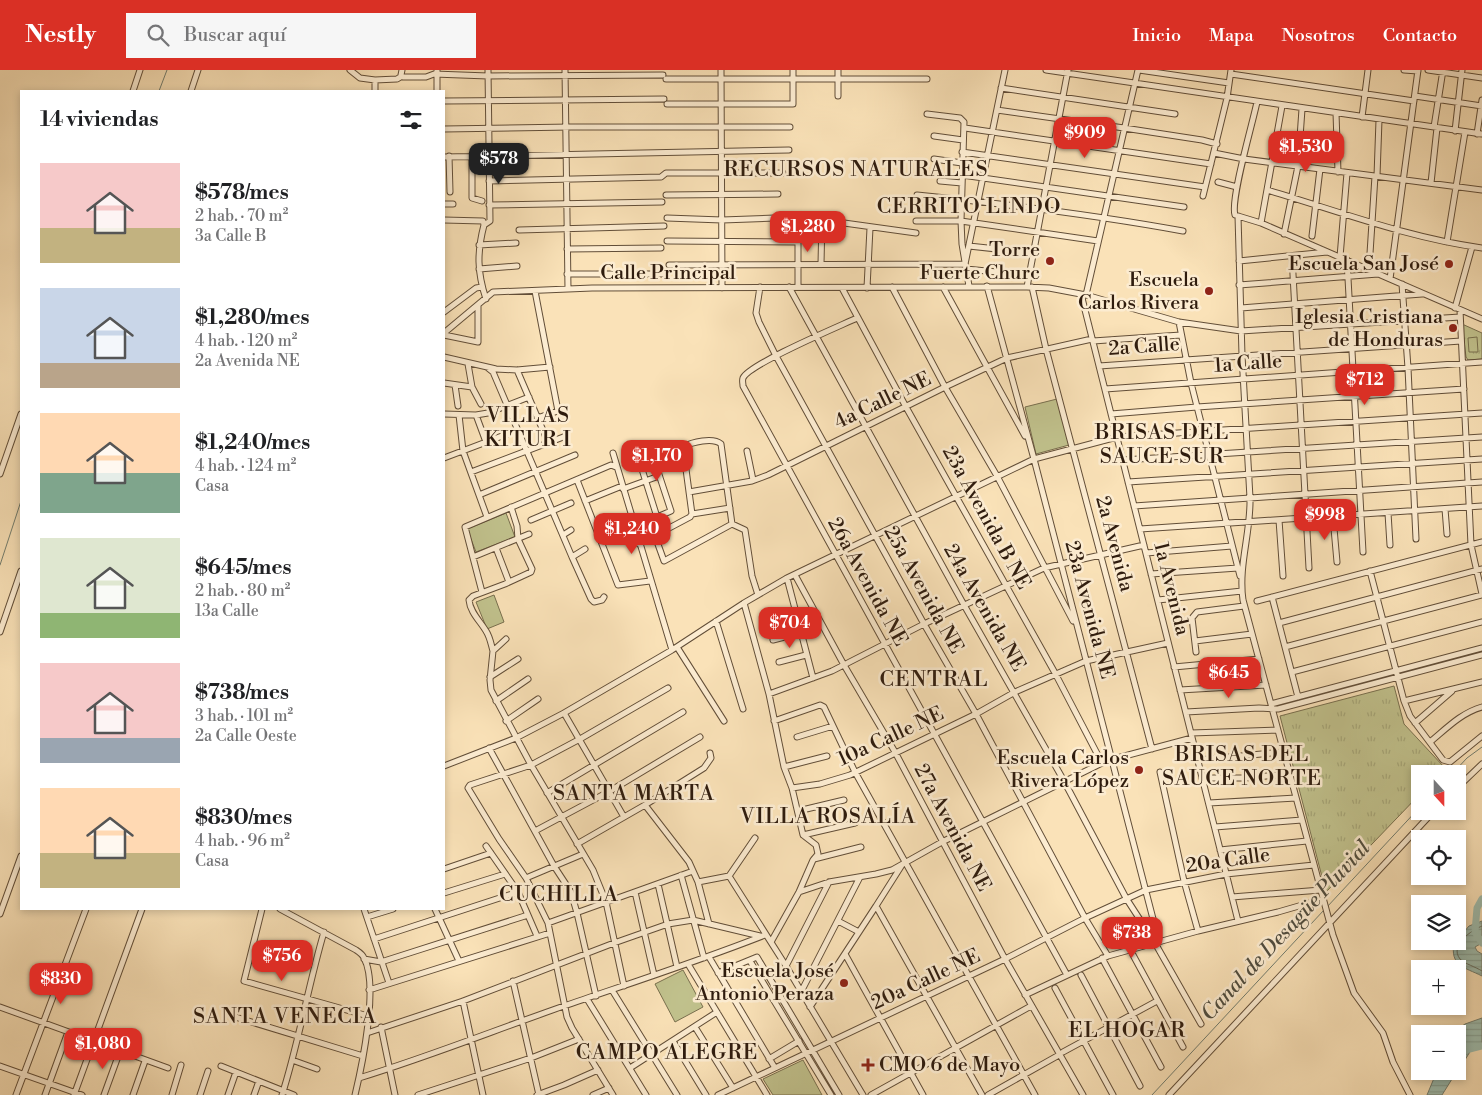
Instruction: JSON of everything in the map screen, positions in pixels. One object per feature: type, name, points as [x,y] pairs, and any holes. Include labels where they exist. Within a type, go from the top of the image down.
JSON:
[{"type":"street","points":[[133,90],[140,70]]},
{"type":"street","points":[[191,90],[198,70]]},
{"type":"street","points":[[350,70],[360,78],[374,80],[397,79],[402,73],[426,77],[437,73],[565,72],[721,80],[927,79]]},
{"type":"street","points":[[721,70],[722,288]]},
{"type":"street","points":[[445,101],[565,100],[793,104],[792,70]]},
{"type":"street","points":[[838,70],[838,96]]},
{"type":"street","points":[[965,266],[1005,70]]},
{"type":"street","points":[[1046,70],[1227,98],[1480,134],[1482,104],[1365,93],[1231,72],[1227,98],[1203,196]]},
{"type":"street","points":[[1084,295],[1138,70],[1229,83]]},
{"type":"street","points":[[1362,117],[1368,70]]},
{"type":"street","points":[[1390,280],[1418,71],[1404,70]]},
{"type":"street","points":[[1428,70],[1462,72],[1482,78]]},
{"type":"street","points":[[1431,183],[1438,99],[1443,71]]},
{"type":"street","points":[[565,72],[568,289]]},
{"type":"street","points":[[1030,287],[1029,275],[1068,72]]},
{"type":"street","points":[[1455,130],[1462,72]]},
{"type":"street","points":[[437,73],[437,90]]},
{"type":"street","points":[[486,299],[479,269],[479,245],[484,225],[490,221],[488,73]]},
{"type":"street","points":[[374,80],[375,90]]},
{"type":"street","points":[[1002,88],[1176,114]]},
{"type":"street","points":[[1257,102],[1237,187],[1233,210],[1235,215],[1261,223],[1482,318]]},
{"type":"street","points":[[1261,223],[1282,106]]},
{"type":"street","points":[[1284,234],[1298,166],[1302,109]]},
{"type":"street","points":[[997,110],[1202,140],[1216,144]]},
{"type":"street","points":[[927,114],[950,116],[963,120],[961,221],[965,266],[969,286]]},
{"type":"street","points":[[1336,114],[1338,172]]},
{"type":"street","points":[[1369,270],[1379,120]]},
{"type":"street","points":[[445,129],[662,126],[790,127]]},
{"type":"street","points":[[964,128],[1211,164]]},
{"type":"street","points":[[1448,242],[1465,132]]},
{"type":"street","points":[[934,136],[963,140]]},
{"type":"street","points":[[450,192],[446,156],[789,150]]},
{"type":"street","points":[[962,152],[1205,186]]},
{"type":"street","points":[[1214,153],[1338,172],[1482,190]]},
{"type":"street","points":[[472,156],[472,198],[482,201]]},
{"type":"street","points":[[934,159],[962,163]]},
{"type":"street","points":[[1312,236],[1320,169]]},
{"type":"street","points":[[489,181],[661,177],[666,173],[783,173]]},
{"type":"street","points":[[1340,257],[1347,173]]},
{"type":"street","points":[[962,175],[1184,207]]},
{"type":"street","points":[[940,181],[962,183]]},
{"type":"street","points":[[1218,182],[1237,187]]},
{"type":"street","points":[[1267,190],[1397,230],[1482,248]]},
{"type":"street","points":[[666,195],[778,194]]},
{"type":"street","points":[[917,195],[962,198],[1104,216],[1183,231]]},
{"type":"street","points":[[490,205],[662,202]]},
{"type":"street","points":[[445,204],[453,204]]},
{"type":"street","points":[[1238,216],[1242,355],[1250,474],[1250,521],[1241,579]]},
{"type":"street","points":[[667,218],[722,220],[801,217],[916,233]]},
{"type":"street","points":[[798,218],[798,288]]},
{"type":"street","points":[[821,264],[822,219]]},
{"type":"street","points":[[445,220],[482,221],[484,225]]},
{"type":"street","points":[[916,221],[961,221],[1098,241]]},
{"type":"street","points":[[519,230],[664,226]]},
{"type":"street","points":[[867,288],[870,228]]},
{"type":"street","points":[[668,241],[798,242]]},
{"type":"street","points":[[479,245],[516,243]]},
{"type":"street","points":[[968,246],[1033,253]]},
{"type":"street","points":[[1285,647],[1482,594],[1479,570],[1471,545],[1464,389],[1458,309],[1472,247]]},
{"type":"street","points":[[567,249],[662,248]]},
{"type":"street","points":[[1239,261],[1328,252]]},
{"type":"street","points":[[1292,256],[1309,568]]},
{"type":"street","points":[[1347,260],[1363,552]]},
{"type":"street","points":[[669,265],[868,264],[965,266],[1029,275]]},
{"type":"street","points":[[479,269],[516,266]]},
{"type":"street","points":[[567,274],[666,274]]},
{"type":"street","points":[[1239,285],[1379,274]]},
{"type":"street","points":[[1402,284],[1416,539]]},
{"type":"street","name":"Calle Principal","points":[[445,333],[493,292],[568,289],[969,286],[1049,288],[1084,295],[1179,322],[1241,331],[1460,317]]},
{"type":"street","name":"23a Avenida NE","points":[[987,286],[1113,759],[1157,942]]},
{"type":"street","points":[[445,311],[476,288],[482,287]]},
{"type":"street","name":"25a Avenida NE","points":[[760,287],[756,314],[776,356],[924,624],[976,714],[1105,957]]},
{"type":"street","points":[[943,287],[1029,444]]},
{"type":"street","name":"2a Avenida","points":[[1030,287],[1152,749]]},
{"type":"street","name":"24a Avenida NE","points":[[789,288],[964,605],[1015,692],[1126,898],[1157,942]]},
{"type":"street","name":"23a Avenida B NE","points":[[842,288],[1055,674],[1102,763]]},
{"type":"street","points":[[892,288],[997,476],[1077,628]]},
{"type":"street","points":[[535,291],[558,411],[537,418]]},
{"type":"street","points":[[1241,308],[1425,293]]},
{"type":"street","name":"1a Avenida","points":[[1084,295],[1122,460],[1238,921]]},
{"type":"street","points":[[445,334],[478,342],[478,306]]},
{"type":"street","points":[[776,356],[857,318]]},
{"type":"street","points":[[1179,322],[1191,383],[1241,579],[1244,606],[1333,935],[1354,993],[1383,1034],[1410,1095]]},
{"type":"street","name":"4a Calle NE","points":[[689,492],[754,480],[1007,358],[1093,340],[1181,335]]},
{"type":"street","name":"2a Calle","points":[[1099,366],[1461,341]]},
{"type":"street","name":"26a Avenida NE","points":[[776,356],[749,372],[744,378],[743,386],[884,645],[984,822],[1066,975]]},
{"type":"street","points":[[445,357],[492,369],[517,370],[550,367]]},
{"type":"street","name":"1a Calle","points":[[1105,389],[1482,362]]},
{"type":"street","points":[[468,364],[472,386],[480,404]]},
{"type":"street","points":[[492,369],[591,600],[594,602],[602,600],[604,597]]},
{"type":"street","points":[[517,370],[548,442]]},
{"type":"street","points":[[445,383],[472,386]]},
{"type":"street","points":[[455,385],[458,406]]},
{"type":"street","points":[[1111,414],[1245,403],[1464,389]]},
{"type":"street","points":[[445,414],[476,415],[488,413],[529,397]]},
{"type":"street","points":[[445,766],[516,738],[564,713],[675,648],[744,603],[787,578],[1034,459],[1117,437],[1410,416],[1482,413]]},
{"type":"street","points":[[459,415],[463,451],[487,517]]},
{"type":"street","points":[[476,415],[486,442]]},
{"type":"street","points":[[0,474],[20,417]]},
{"type":"street","points":[[445,458],[518,430]]},
{"type":"street","points":[[471,472],[566,436]]},
{"type":"street","points":[[1122,460],[1482,436]]},
{"type":"street","points":[[692,514],[683,447],[688,444],[714,440],[721,444],[732,524]]},
{"type":"street","points":[[634,527],[671,511],[649,444],[635,447],[657,517]]},
{"type":"street","points":[[748,451],[754,480]]},
{"type":"street","points":[[613,453],[650,581],[675,648],[724,721]]},
{"type":"street","points":[[480,495],[575,456]]},
{"type":"street","points":[[1128,482],[1482,459]]},
{"type":"street","points":[[482,592],[465,527],[611,465],[616,467]]},
{"type":"street","points":[[585,501],[659,476]]},
{"type":"street","points":[[577,480],[618,585],[650,581]]},
{"type":"street","points":[[1134,506],[1359,492],[1482,482]]},
{"type":"street","points":[[531,520],[571,503]]},
{"type":"street","points":[[1140,529],[1388,514],[1482,506]]},
{"type":"street","points":[[511,507],[517,526],[518,539],[532,569],[531,572],[473,596],[469,600],[469,604],[488,634],[493,651],[490,677],[491,690],[496,701],[547,793],[593,870],[606,902],[624,986]]},
{"type":"street","points":[[639,544],[690,517],[692,514],[730,508]]},
{"type":"street","points":[[1445,509],[1447,534]]},
{"type":"street","points":[[1388,514],[1390,545]]},
{"type":"street","points":[[1333,517],[1337,562]]},
{"type":"street","points":[[1279,520],[1283,576]]},
{"type":"street","points":[[655,536],[664,561],[732,524]]},
{"type":"street","points":[[732,524],[745,530],[752,576],[758,595]]},
{"type":"street","points":[[563,535],[571,530]]},
{"type":"street","points":[[472,558],[529,534]]},
{"type":"street","points":[[1256,601],[1482,542]]},
{"type":"street","points":[[769,694],[844,665],[924,624],[1044,568],[1144,544]]},
{"type":"street","points":[[1146,553],[1232,546]]},
{"type":"street","points":[[496,548],[509,582]]},
{"type":"street","points":[[572,557],[585,549]]},
{"type":"street","points":[[1151,574],[1238,568]]},
{"type":"street","points":[[1278,623],[1479,570]]},
{"type":"street","points":[[1370,571],[1404,701],[1414,723],[1443,760],[1450,762],[1482,736]]},
{"type":"street","points":[[0,632],[20,575]]},
{"type":"street","name":"27a Avenida NE","points":[[794,575],[895,752],[1005,959],[1031,1006],[1061,1053],[1083,1095]]},
{"type":"street","points":[[787,578],[813,678]]},
{"type":"street","points":[[1158,600],[1242,591]]},
{"type":"street","points":[[1272,597],[1298,697]]},
{"type":"street","points":[[744,603],[769,694],[784,767],[792,788],[803,835],[816,845],[818,854],[813,860],[799,892],[770,942]]},
{"type":"street","points":[[1196,652],[1192,618],[1195,614],[1244,606]]},
{"type":"street","points":[[764,617],[794,610]]},
{"type":"street","points":[[716,621],[743,709]]},
{"type":"street","points":[[1292,672],[1482,622]]},
{"type":"street","points":[[773,640],[800,633]]},
{"type":"street","points":[[1195,641],[1252,634]]},
{"type":"street","points":[[493,651],[506,639]]},
{"type":"street","name":"10a Calle NE","points":[[792,788],[820,784],[854,772],[976,714],[1015,692],[1086,661],[1168,643]]},
{"type":"street","points":[[1186,712],[1271,706],[1298,697],[1482,648]]},
{"type":"street","points":[[779,662],[806,655]]},
{"type":"street","points":[[1271,706],[1278,709],[1482,656]]},
{"type":"street","points":[[490,677],[518,659]]},
{"type":"street","points":[[1174,667],[1259,659]]},
{"type":"street","points":[[496,701],[528,679]]},
{"type":"street","points":[[1404,701],[1482,682]]},
{"type":"street","points":[[1180,690],[1266,684]]},
{"type":"street","points":[[613,1095],[568,1017],[548,923],[526,878],[499,839],[468,788],[531,765],[668,688]]},
{"type":"street","points":[[1414,723],[1454,689]]},
{"type":"street","points":[[506,721],[538,699]]},
{"type":"street","points":[[774,721],[820,704],[824,707],[854,772],[1035,1095]]},
{"type":"street","points":[[1430,742],[1461,716],[1482,707]]},
{"type":"street","points":[[547,793],[683,712]]},
{"type":"street","points":[[564,713],[624,817]]},
{"type":"street","points":[[797,737],[833,726]]},
{"type":"street","points":[[799,892],[829,882],[892,870],[942,842],[1064,781],[1113,759],[1192,736],[1278,730]]},
{"type":"street","points":[[535,831],[610,791],[700,737]]},
{"type":"street","points":[[489,748],[554,866],[571,892],[596,996]]},
{"type":"street","points":[[1198,760],[1283,752]]},
{"type":"street","points":[[577,844],[704,768],[711,758],[710,753]]},
{"type":"street","points":[[784,767],[827,756]]},
{"type":"street","points":[[1466,779],[1482,764]]},
{"type":"street","points":[[1160,772],[1184,881],[1198,931]]},
{"type":"street","points":[[1202,778],[1245,778],[1289,774]]},
{"type":"street","points":[[1209,803],[1296,798]]},
{"type":"street","points":[[798,812],[844,800]]},
{"type":"street","points":[[645,805],[689,862],[698,882],[709,924]]},
{"type":"street","points":[[1215,827],[1302,820]]},
{"type":"street","points":[[1170,1095],[1426,820]]},
{"type":"street","points":[[803,835],[855,823]]},
{"type":"street","points":[[698,882],[729,876],[756,838]]},
{"type":"street","points":[[1220,850],[1307,841]]},
{"type":"street","points":[[486,846],[518,892],[537,936]]},
{"type":"street","points":[[813,860],[860,847]]},
{"type":"street","points":[[445,869],[491,853]]},
{"type":"street","points":[[526,878],[583,854]]},
{"type":"street","points":[[0,914],[20,859]]},
{"type":"street","points":[[810,1007],[904,863]]},
{"type":"street","name":"20a Calle","points":[[1146,890],[1226,874],[1314,865]]},
{"type":"street","points":[[548,923],[693,871]]},
{"type":"street","points":[[445,893],[505,874]]},
{"type":"street","points":[[681,875],[706,958],[718,973],[775,1068]]},
{"type":"street","points":[[729,876],[763,935],[786,966],[863,1095]]},
{"type":"street","points":[[801,992],[860,877]]},
{"type":"street","points":[[786,966],[829,882]]},
{"type":"street","points":[[658,884],[678,967]]},
{"type":"street","name":"20a Calle NE","points":[[718,1095],[1146,890]]},
{"type":"street","points":[[1232,897],[1321,890]]},
{"type":"street","points":[[374,939],[518,892]]},
{"type":"street","points":[[635,892],[654,976]]},
{"type":"street","points":[[1025,995],[1105,957],[1198,931],[1278,912],[1324,898]]},
{"type":"street","points":[[876,906],[982,1095]]},
{"type":"street","points":[[16,1095],[86,910]]},
{"type":"street","points":[[74,1094],[142,910]]},
{"type":"street","points":[[262,910],[244,981],[368,1016]]},
{"type":"street","points":[[282,910],[356,950],[364,958],[369,978],[367,1033],[355,1095]]},
{"type":"street","points":[[364,910],[389,983]]},
{"type":"street","points":[[367,917],[390,910]]},
{"type":"street","points":[[435,910],[459,961]]},
{"type":"street","points":[[364,958],[382,962],[528,915]]},
{"type":"street","points":[[367,1033],[463,1001],[556,964],[668,924],[693,920],[763,935]]},
{"type":"street","points":[[838,921],[859,932]]},
{"type":"street","points":[[282,1093],[298,1036],[314,964],[324,932]]},
{"type":"street","points":[[369,990],[550,933]]},
{"type":"street","points":[[359,1078],[390,1069],[522,1021],[706,958],[763,935]]},
{"type":"street","points":[[1157,942],[1201,1024]]},
{"type":"street","points":[[845,954],[923,1095]]},
{"type":"street","points":[[1133,955],[1183,1047]]},
{"type":"street","points":[[718,973],[757,957],[839,1095]]},
{"type":"street","points":[[1105,957],[1132,1014],[1161,1067]]},
{"type":"street","points":[[750,961],[831,1095]]},
{"type":"street","points":[[688,964],[767,1095]]},
{"type":"street","points":[[1081,975],[1140,1086]]},
{"type":"street","points":[[513,981],[538,1095],[598,1070]]},
{"type":"street","points":[[1055,988],[1113,1095]]},
{"type":"street","points":[[612,990],[677,1095]]},
{"type":"street","points":[[587,999],[646,1095]]},
{"type":"street","points":[[463,1001],[483,1095]]},
{"type":"street","points":[[988,1095],[1157,1001]]},
{"type":"street","points":[[870,1095],[1031,1006]]},
{"type":"street","points":[[0,1007],[168,1068]]},
{"type":"street","points":[[630,1068],[717,1012]]},
{"type":"street","points":[[232,1016],[363,1056]]},
{"type":"street","points":[[694,1027],[733,1088]]},
{"type":"street","points":[[381,1028],[395,1095]]},
{"type":"street","points":[[45,1095],[68,1032]]},
{"type":"street","points":[[418,1095],[530,1058],[579,1038]]},
{"type":"street","points":[[673,1041],[706,1095]]},
{"type":"street","points":[[769,1059],[798,1041]]},
{"type":"street","points":[[104,1095],[120,1052]]},
{"type":"street","points":[[292,1060],[317,1069]]},
{"type":"street","points":[[133,1095],[145,1061]]},
{"type":"street","points":[[172,1095],[181,1065]]},
{"type":"street","points":[[0,1066],[74,1094],[82,1095]]},
{"type":"street","points":[[221,1066],[259,1081],[282,1093],[294,1095]]},
{"type":"street","points":[[200,1095],[208,1071]]},
{"type":"street","points":[[228,1095],[236,1072]]},
{"type":"street","points":[[254,1095],[259,1081]]},
{"type":"street","points":[[593,1095],[609,1088]]},
{"type":"green space","points":[[1462,324],[1482,333],[1482,359],[1468,360],[1466,357]]},
{"type":"green space","points":[[1477,337],[1478,352],[1469,352],[1468,338]]},
{"type":"green space","points":[[1057,399],[1069,445],[1036,454],[1025,407]]},
{"type":"green space","points":[[506,513],[515,537],[476,552],[467,529]]},
{"type":"green space","points":[[494,595],[504,622],[487,629],[476,602]]},
{"type":"green space","points":[[1394,686],[1404,724],[1442,765],[1411,765],[1411,803],[1326,892],[1280,716]]},
{"type":"green space","points":[[683,970],[703,1007],[675,1022],[655,984]]},
{"type":"green space","points":[[803,1060],[822,1095],[773,1095],[763,1079]]},
{"type":"water","points":[[1482,921],[1482,943],[1475,947],[1482,954],[1482,976],[1466,969],[1466,960],[1456,960],[1454,957],[1453,950],[1466,950],[1466,930],[1469,926]]},
{"type":"water","points":[[1482,1018],[1482,1044],[1473,1047],[1466,1058],[1466,1025],[1464,1025]]},
{"type":"water","points":[[1433,1080],[1451,1080],[1442,1095],[1427,1095]]},
{"type":"waterway","points":[[159,90],[167,70]]},
{"type":"waterway","points":[[0,565],[20,504]]},
{"type":"waterway","name":"Canal de Desagüe Pluvial","points":[[1460,765],[1482,747]]},
{"type":"waterway","name":"Canal de Desagüe Pluvial","points":[[1327,907],[1411,817]]},
{"type":"waterway","points":[[1482,899],[1477,908],[1475,932],[1482,943]]},
{"type":"waterway","name":"Canal de Desagüe Pluvial","points":[[1152,1095],[1324,910]]},
{"type":"waterway","points":[[1466,1050],[1482,1046]]},
{"type":"place","name":"Torre Fuerte Churc","points":[[1050,261]]},
{"type":"place","name":"Escuela San José","points":[[1449,264]]},
{"type":"place","name":"Escuela Carlos Rivera","points":[[1209,291]]},
{"type":"place","name":"Iglesia Cristiana de Honduras","points":[[1453,328]]},
{"type":"place","name":"Escuela Carlos Rivera López","points":[[1139,770]]},
{"type":"place","name":"Escuela José Antonio Peraza","points":[[844,983]]},
{"type":"place","name":"CMO 6 de Mayo","points":[[868,1065]]},
{"type":"district","name":"RECURSOS NATURALES","points":[[856,170]]},
{"type":"district","name":"CERRITO LINDO","points":[[969,207]]},
{"type":"district","name":"VILLAS KITUR I","points":[[528,428]]},
{"type":"district","name":"BRISAS DEL SAUCE SUR","points":[[1162,445]]},
{"type":"district","name":"CENTRAL","points":[[934,680]]},
{"type":"district","name":"BRISAS DEL SAUCE NORTE","points":[[1242,767]]},
{"type":"district","name":"SANTA MARTA","points":[[634,794]]},
{"type":"district","name":"VILLA ROSALÍA","points":[[828,817]]},
{"type":"district","name":"CUCHILLA","points":[[559,895]]},
{"type":"district","name":"SANTA VENECIA","points":[[285,1017]]},
{"type":"district","name":"EL HOGAR","points":[[1127,1031]]},
{"type":"district","name":"CAMPO ALEGRE","points":[[667,1053]]}]
